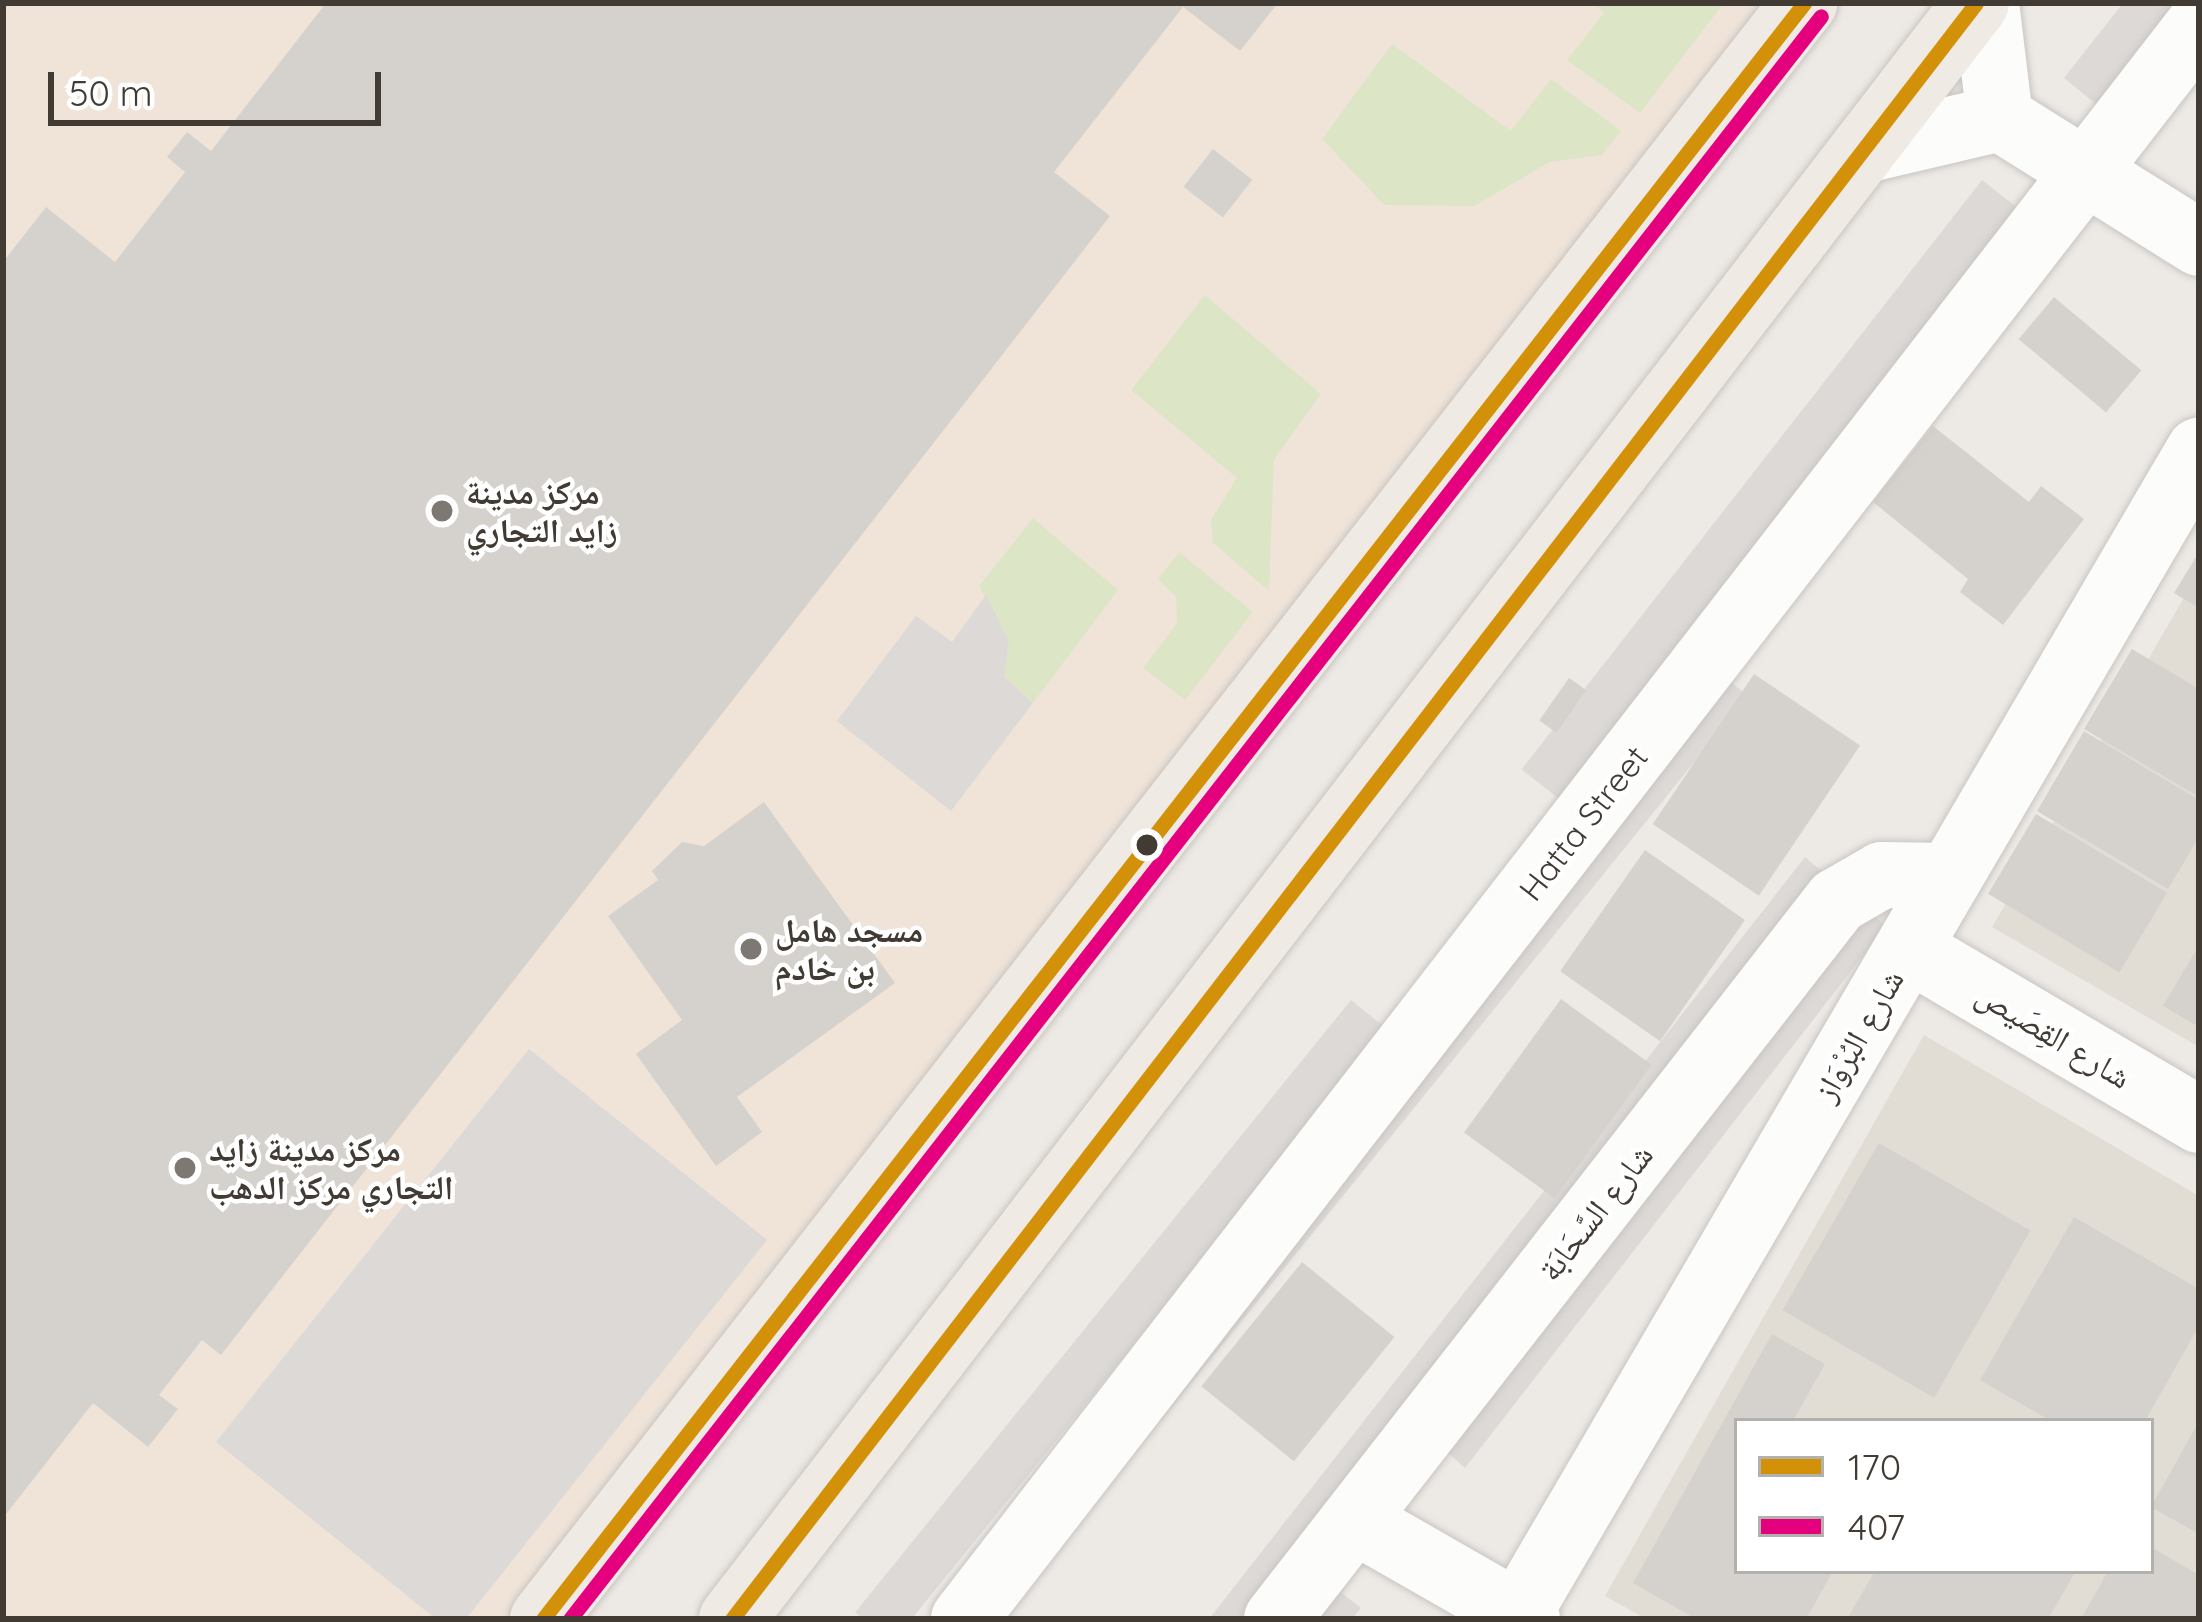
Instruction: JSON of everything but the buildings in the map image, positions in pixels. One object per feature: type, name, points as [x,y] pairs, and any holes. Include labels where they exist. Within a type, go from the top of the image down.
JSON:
[{"type":"main road","points":[[543,1619],[1804,3]]},
{"type":"main road","points":[[731,1619],[1976,3]]},
{"type":"street","points":[[1985,3],[2000,118]]},
{"type":"street","name":"Hatta Street","points":[[964,1619],[2199,25]]},
{"type":"street","points":[[1864,150],[2000,118],[2199,243]]},
{"type":"street","name":"شارع البُرْوَاز","points":[[1520,1617],[2199,451]]},
{"type":"street","name":"شارع السَّحَابَة","points":[[1277,1619],[1837,901],[1882,875],[1950,876]]},
{"type":"street","name":"شارع القِصَيص","points":[[1909,949],[2199,1120]]},
{"type":"street","points":[[1356,1521],[1520,1617]]},
{"type":"shaded area","points":[[3,3],[1774,3],[511,1619],[3,1619]]},
{"type":"shaded area","points":[[2123,3],[2177,3],[2097,105],[2064,78]]},
{"type":"shaded area","points":[[1982,180],[2019,209],[1559,798],[1521,769]]},
{"type":"shaded area","points":[[2199,572],[2199,1047],[1992,927]]},
{"type":"shaded area","points":[[986,595],[1009,642],[1004,677],[1033,703],[951,811],[837,721],[916,616],[952,642]]},
{"type":"shaded area","points":[[1716,670],[1748,696],[1000,1619],[972,1619],[957,1607]]},
{"type":"shaded area","points":[[1805,857],[1886,926],[1465,1468],[1439,1445],[1329,1583],[1361,1608],[1352,1619],[1209,1619]]},
{"type":"shaded area","points":[[1351,1000],[1388,1030],[912,1619],[863,1619],[855,1612]]},
{"type":"shaded area","points":[[1924,1035],[2199,1196],[2199,1619],[1646,1619],[1605,1596]]},
{"type":"shaded area","points":[[529,1049],[767,1240],[466,1619],[436,1619],[216,1442]]},
{"type":"green space","points":[[1592,3],[1724,3],[1640,113],[1567,60],[1604,13]]},
{"type":"green space","points":[[1392,44],[1511,131],[1551,79],[1621,131],[1602,155],[1550,162],[1474,206],[1384,205],[1322,139]]},
{"type":"green space","points":[[1205,295],[1321,394],[1274,460],[1269,591],[1213,543],[1211,520],[1237,478],[1131,390]]},
{"type":"green space","points":[[1033,518],[1118,590],[1033,703],[1004,677],[1009,642],[979,586]]},
{"type":"green space","points":[[1179,552],[1253,612],[1185,700],[1143,668],[1177,623],[1176,597],[1158,579]]},
{"type":"transit line","name":"170","points":[[543,1619],[1804,3]]},
{"type":"transit line","name":"170","points":[[732,1619],[1976,3]]},
{"type":"transit line","name":"407","points":[[570,1619],[1821,16]]},
{"type":"place","name":"مركز مدينة زايد التجاري","points":[[442,511]]},
{"type":"place","name":"مسجد هامل بن خادم","points":[[751,949]]},
{"type":"place","name":"مركز مدينة زايد التجاري مركز الدهب","points":[[185,1168]]}]
